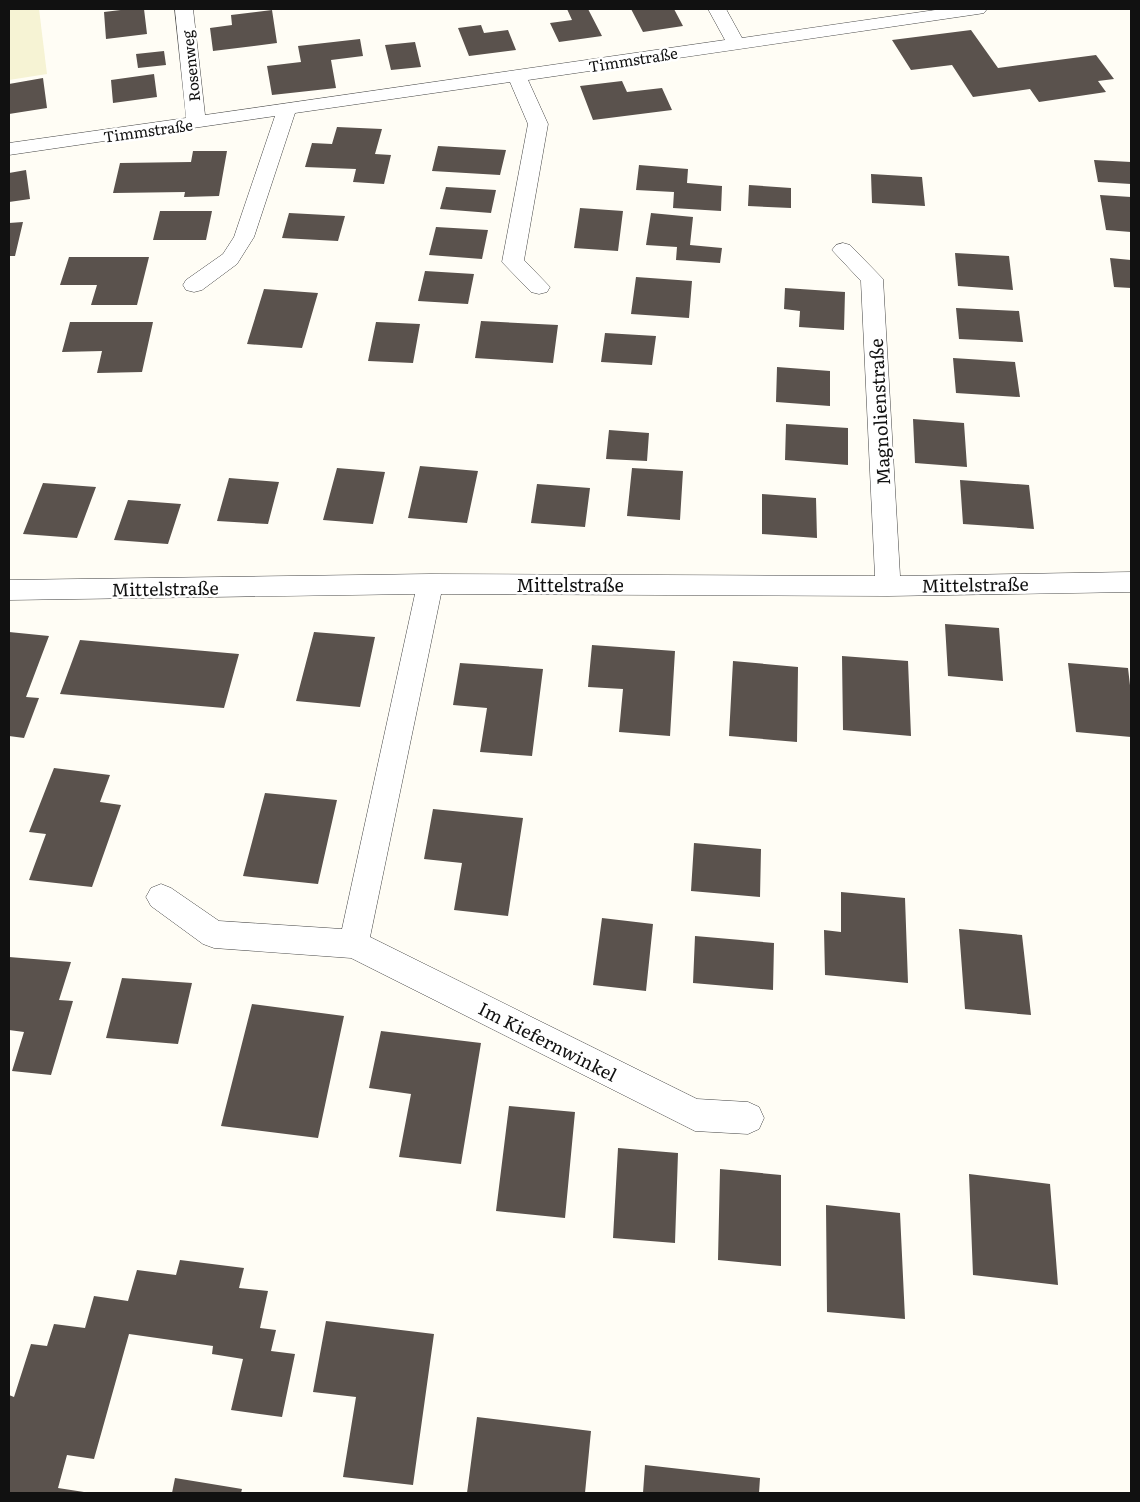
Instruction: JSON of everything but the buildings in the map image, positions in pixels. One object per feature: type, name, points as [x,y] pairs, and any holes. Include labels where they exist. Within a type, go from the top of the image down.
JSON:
[{"type":"street","name":"Rosenweg","points":[[184,9],[196,123]]},
{"type":"street","points":[[717,9],[736,43]]},
{"type":"street","name":"Timmstraße","points":[[9,149],[978,9]]},
{"type":"street","points":[[517,76],[538,124],[513,262],[539,287]]},
{"type":"street","points":[[194,285],[230,259],[244,237],[287,110]]},
{"type":"street","name":"Magnolienstraße","points":[[843,250],[872,279],[888,586]]},
{"type":"street","name":"Mittelstraße","points":[[9,590],[430,584],[888,586],[1131,582]]},
{"type":"street","points":[[354,944],[430,584]]},
{"type":"street","name":"Im Kiefernwinkel","points":[[161,896],[214,934],[354,944],[695,1115],[748,1118]]},
{"type":"shaded area","points":[[9,9],[39,9],[47,74],[9,80]]}]
